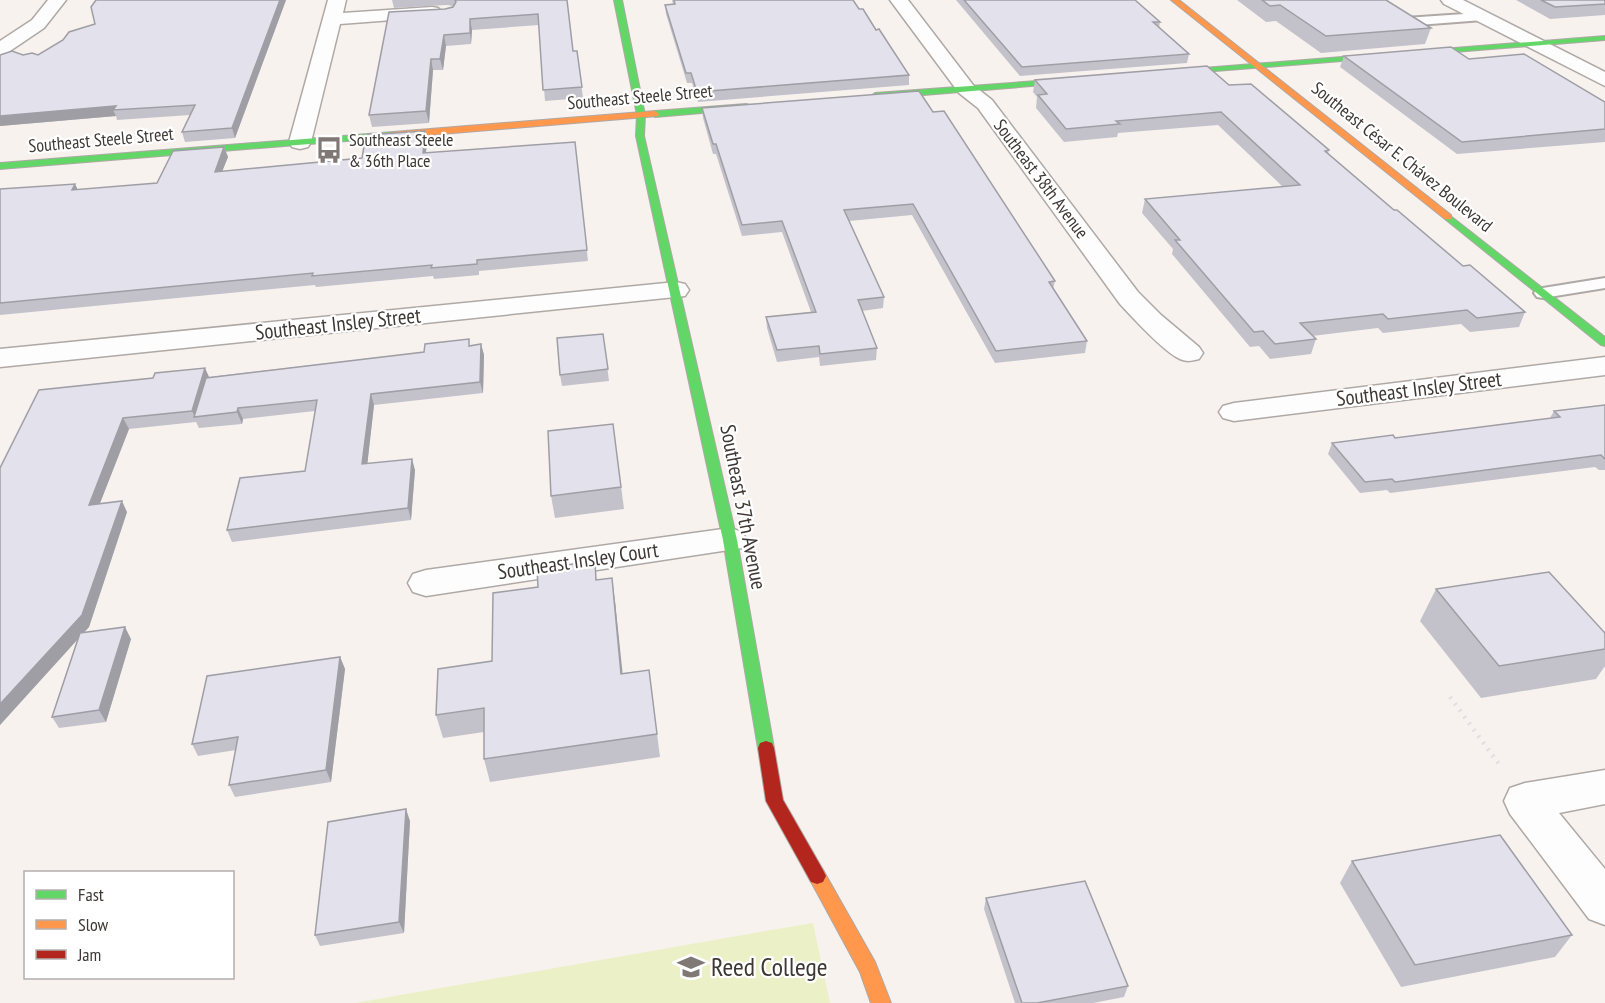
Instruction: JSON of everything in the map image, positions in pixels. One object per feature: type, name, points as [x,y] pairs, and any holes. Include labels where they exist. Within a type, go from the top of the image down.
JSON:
[{"type":"street","points":[[0,49],[38,24],[57,0]]},
{"type":"street","name":"Southeast 37th Avenue","points":[[618,0],[641,115],[640,136],[730,540],[775,801],[868,968],[880,1003]]},
{"type":"street","name":"Southeast 38th Avenue","points":[[899,0],[966,89],[985,104],[1129,298],[1151,321],[1189,353]]},
{"type":"street","name":"Southeast César E. Chávez Boulevard","points":[[1175,0],[1605,343]]},
{"type":"street","points":[[1449,0],[1605,80]]},
{"type":"street","points":[[300,142],[335,9],[447,12]]},
{"type":"street","points":[[1150,74],[1605,38]]},
{"type":"street","points":[[862,97],[1092,79]]},
{"type":"street","name":"Southeast Steele Street","points":[[0,166],[757,106]]},
{"type":"street","name":"Southeast Insley Street","points":[[0,358],[676,290]]},
{"type":"street","name":"Southeast Insley Street","points":[[1234,411],[1605,366]]},
{"type":"street","name":"Southeast Insley Court","points":[[426,583],[730,540]]},
{"type":"street","points":[[1605,787],[1525,801],[1605,904]]},
{"type":"lane","points":[[1405,22],[1479,17]]},
{"type":"lane","points":[[1543,293],[1605,283]]},
{"type":"path","points":[[1450,697],[1525,801]]},
{"type":"green space","name":"Reed College","points":[[813,923],[830,1003],[355,1003],[765,931]]},
{"type":"building","points":[[96,0],[280,0],[232,128],[182,132],[195,105],[113,110],[116,106],[0,116],[0,55],[12,51],[23,55],[32,53],[38,55],[63,40],[69,32],[95,24],[91,7]]},
{"type":"building","points":[[455,0],[567,0],[573,51],[577,51],[582,87],[543,90],[538,14],[470,19],[470,33],[444,35],[440,59],[431,59],[426,111],[369,115],[389,12],[445,9],[453,7]]},
{"type":"building","points":[[674,0],[853,0],[859,9],[863,9],[876,30],[879,29],[909,75],[697,92],[691,73],[686,73],[665,5],[675,4]]},
{"type":"building","points":[[964,0],[1135,0],[1160,22],[1153,22],[1189,54],[1022,67]]},
{"type":"building","points":[[1262,0],[1386,0],[1431,28],[1326,36],[1280,5],[1270,6]]},
{"type":"building","points":[[1541,0],[1605,0],[1605,4],[1555,7]]},
{"type":"building","points":[[1451,47],[1469,59],[1524,54],[1605,102],[1605,129],[1462,142],[1344,56]]},
{"type":"building","points":[[1207,66],[1229,85],[1251,84],[1329,150],[1325,151],[1394,210],[1397,210],[1463,266],[1470,265],[1525,312],[1477,318],[1467,310],[1388,319],[1383,314],[1300,323],[1316,339],[1275,344],[1263,331],[1254,332],[1175,240],[1180,240],[1145,199],[1300,185],[1221,112],[1116,121],[1120,124],[1066,129],[1038,95],[1047,94],[1035,80]]},
{"type":"building","points":[[919,91],[933,112],[944,111],[1055,281],[1049,282],[1087,341],[996,351],[913,204],[844,210],[884,297],[858,300],[877,348],[820,354],[819,346],[777,350],[766,317],[816,312],[782,221],[742,225],[702,108]]},
{"type":"building","points":[[425,131],[423,153],[575,142],[587,250],[477,260],[477,264],[431,268],[432,265],[312,276],[313,273],[0,303],[0,189],[75,184],[72,190],[157,183],[173,151],[224,147],[215,172],[362,158],[366,135]]},
{"type":"building","points":[[603,334],[608,369],[560,375],[557,338]]},
{"type":"building","points":[[469,339],[469,346],[481,344],[480,382],[371,394],[362,464],[412,459],[408,508],[227,530],[240,478],[305,471],[317,400],[238,408],[237,412],[194,417],[206,378],[424,352],[425,344]]},
{"type":"building","points":[[205,368],[192,411],[123,418],[89,505],[122,501],[82,615],[0,704],[0,468],[39,390],[153,378],[155,373]]},
{"type":"building","points":[[1605,405],[1605,459],[1601,455],[1395,482],[1392,479],[1365,482],[1332,443],[1393,435],[1395,438],[1560,417],[1554,411]]},
{"type":"building","points":[[613,424],[621,487],[551,496],[548,431]]},
{"type":"building","points":[[595,561],[596,580],[612,578],[621,674],[649,670],[657,734],[484,759],[484,708],[436,715],[438,669],[492,661],[493,593],[538,587],[537,569]]},
{"type":"building","points":[[1549,572],[1605,633],[1605,649],[1499,666],[1436,589]]},
{"type":"building","points":[[125,627],[99,710],[52,717],[80,633]]},
{"type":"building","points":[[340,657],[326,770],[229,785],[238,737],[192,744],[207,676]]},
{"type":"building","points":[[406,809],[399,922],[315,935],[328,822]]},
{"type":"building","points":[[1500,835],[1572,935],[1415,965],[1352,861]]},
{"type":"building","points":[[1085,881],[1128,986],[1037,1003],[1022,1003],[986,898]]},
{"type":"traffic: fast","points":[[618,0],[641,115],[640,136],[730,540],[766,748]]},
{"type":"traffic: fast","points":[[1165,73],[1605,38]]},
{"type":"traffic: fast","points":[[875,96],[1078,80]]},
{"type":"traffic: fast","points":[[655,114],[746,107]]},
{"type":"traffic: fast","points":[[0,166],[393,135]]},
{"type":"traffic: fast","points":[[1448,217],[1605,343]]},
{"type":"traffic: slow","points":[[1175,0],[1448,217]]},
{"type":"traffic: slow","points":[[393,135],[655,114]]},
{"type":"traffic: slow","points":[[817,876],[868,968],[881,1003]]},
{"type":"traffic: jam","points":[[766,748],[775,801],[817,876]]},
{"type":"place","name":"Southeast Steele & 36th Place","points":[[329,150]]},
{"type":"place","name":"Reed College","points":[[691,967]]}]
